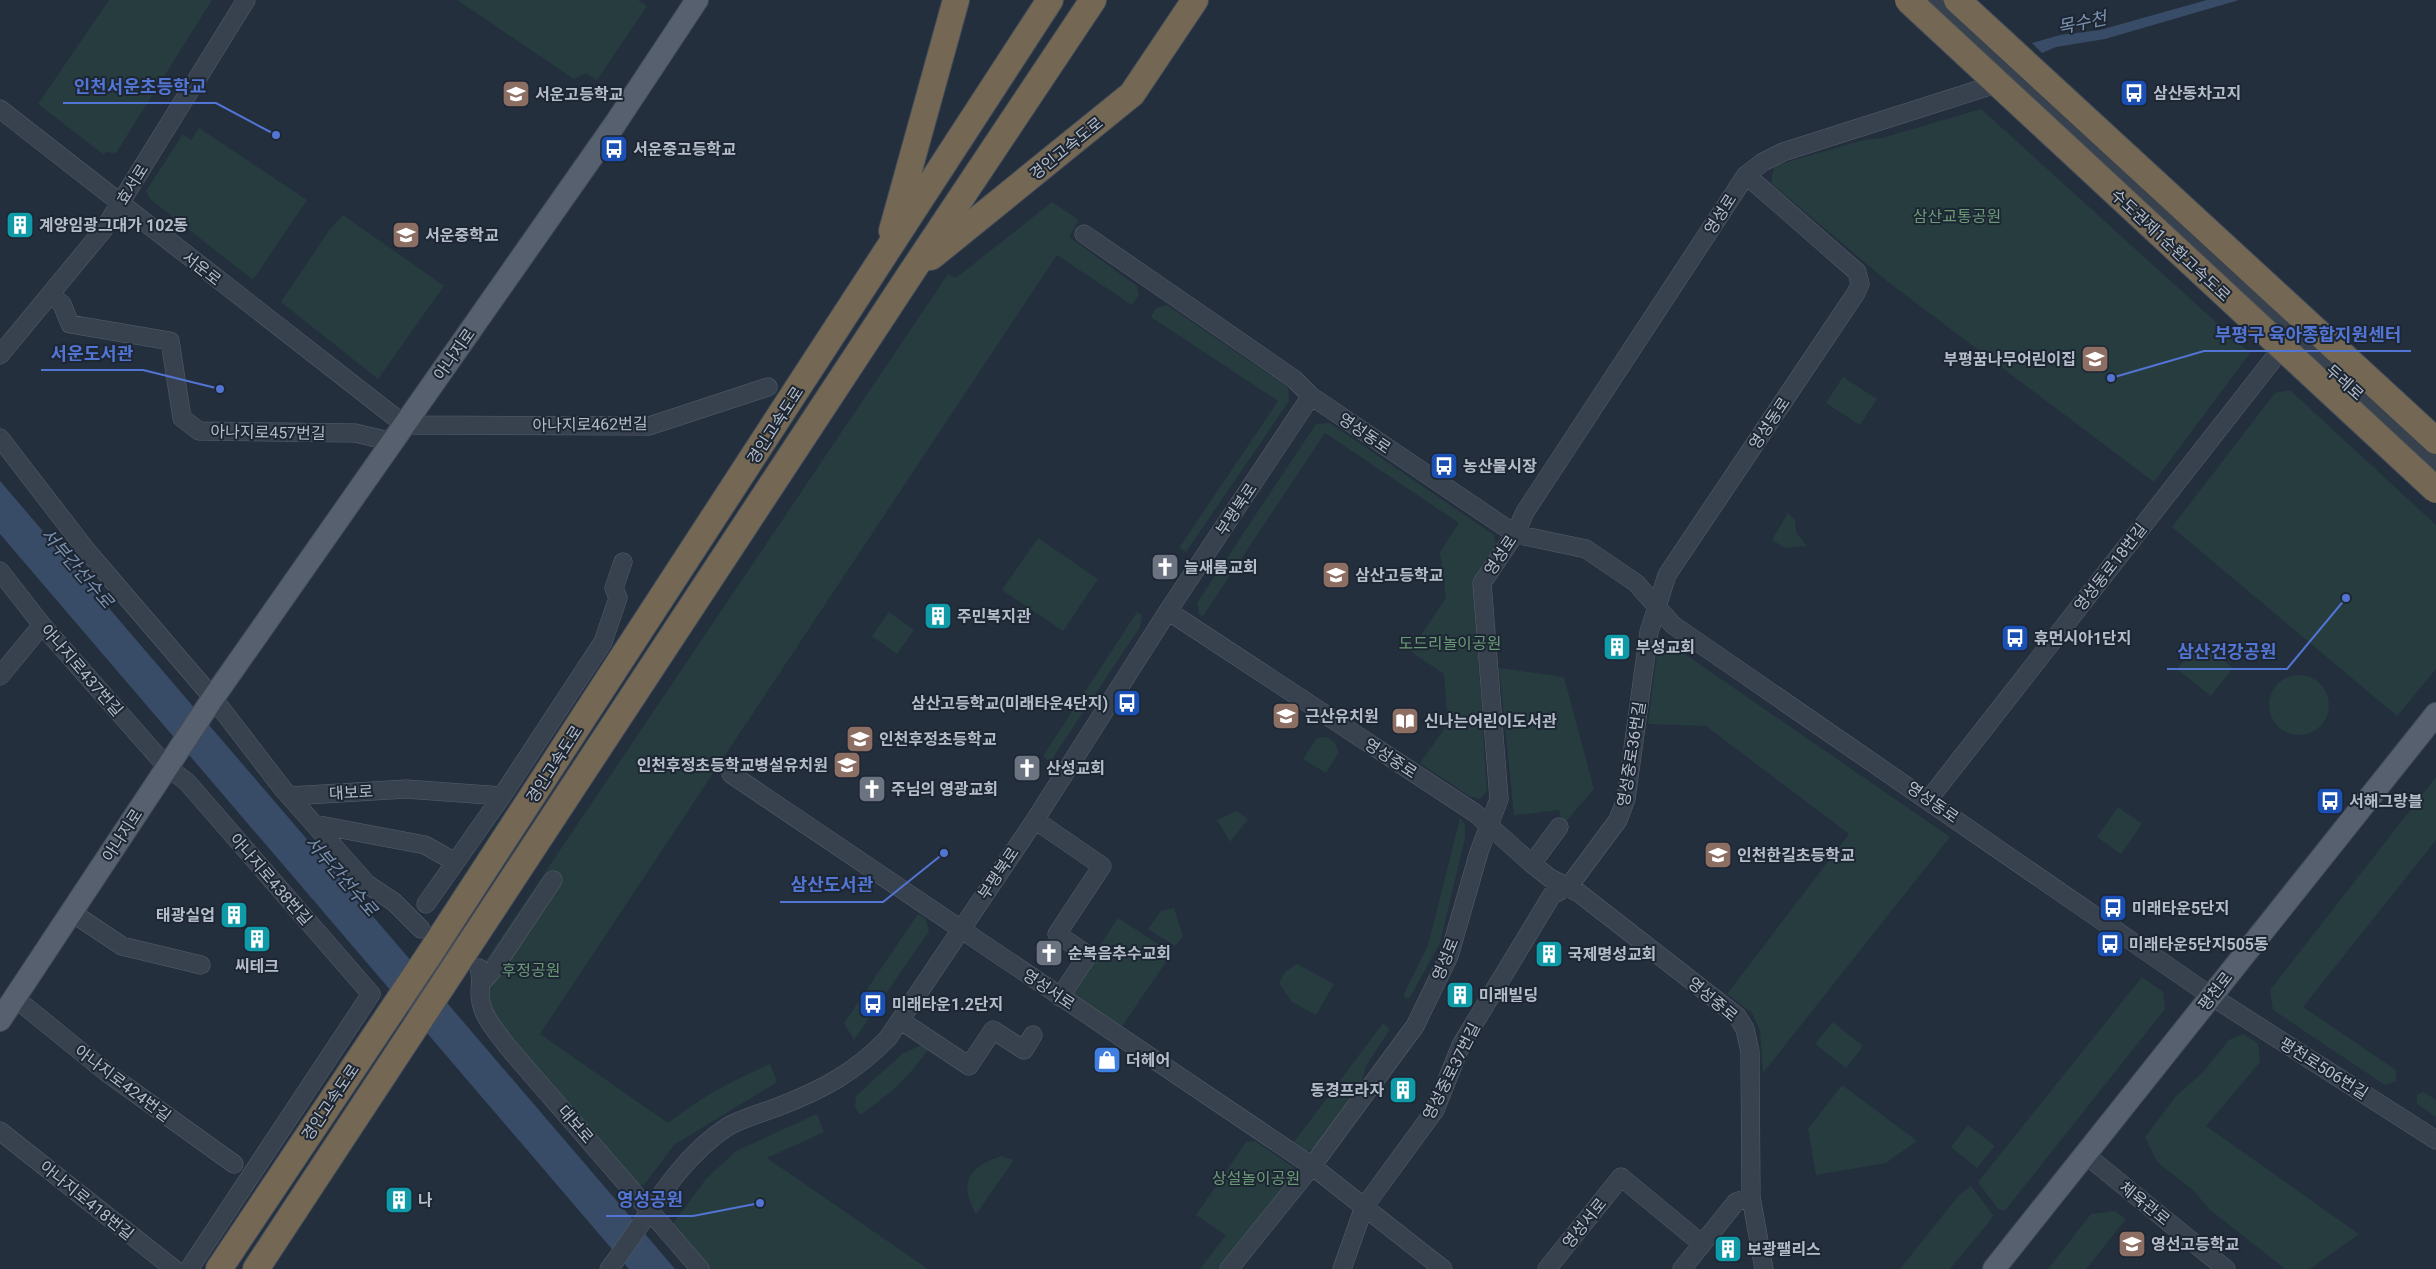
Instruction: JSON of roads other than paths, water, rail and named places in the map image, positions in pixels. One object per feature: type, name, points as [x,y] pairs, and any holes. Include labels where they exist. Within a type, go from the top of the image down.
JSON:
[{"type":"highway","name":"경인고속도로","points":[[885,256],[956,0]]},
{"type":"highway","name":"경인고속도로","points":[[219,1269],[429,955],[1050,0]]},
{"type":"highway","name":"경인고속도로","points":[[256,1269],[911,273],[1093,0]]},
{"type":"highway","name":"경인고속도로","points":[[911,273],[1132,94],[1195,0]]},
{"type":"highway","name":"수도권제1순환고속도로","points":[[1908,0],[2436,490]]},
{"type":"highway","points":[[1957,0],[2436,441]]},
{"type":"main road","name":"아나지로","points":[[0,1020],[211,702],[615,124],[697,0]]},
{"type":"main road","name":"평천로","points":[[1994,1269],[2436,714]]},
{"type":"street","name":"효서로","points":[[0,355],[104,229],[246,0]]},
{"type":"street","name":"두레로","points":[[1928,0],[2436,464]]},
{"type":"street","name":"영성로","points":[[1229,1269],[1312,1166],[1415,1026],[1449,956],[1499,799],[1482,583],[1515,534],[1525,512],[1746,175],[1764,162],[1783,152],[2015,78]]},
{"type":"street","name":"서운로","points":[[0,109],[120,204],[399,433]]},
{"type":"street","name":"영성동로","points":[[1657,606],[1667,575],[1856,293],[1860,284],[1857,272],[1746,175]]},
{"type":"street","name":"영성동로","points":[[1084,234],[1294,379],[1311,396],[1515,534],[1586,549],[1636,583],[1673,625],[1929,799],[2211,996]]},
{"type":"street","name":"아나지로457번길","points":[[50,294],[62,304],[70,324],[170,341],[182,418],[199,431],[399,433]]},
{"type":"street","name":"영성동로18번길","points":[[1929,799],[2292,334]]},
{"type":"street","name":"아나지로462번길","points":[[399,433],[649,426],[768,387]]},
{"type":"street","name":"부평북로","points":[[611,1267],[676,1174],[700,1147],[729,1126],[817,1092],[848,1074],[888,1038],[1035,820],[1168,611],[1311,396]]},
{"type":"street","points":[[0,438],[88,551],[290,796],[367,884],[394,902],[420,929]]},
{"type":"street","points":[[426,904],[502,796],[603,642],[618,598],[614,588],[623,562]]},
{"type":"street","name":"아나지로437번길","points":[[0,571],[42,625],[170,762]]},
{"type":"street","name":"영성중로36번길","points":[[1569,886],[1618,820],[1626,800],[1649,632],[1657,606]]},
{"type":"street","name":"영성중로","points":[[1168,611],[1475,813],[1532,864],[1550,878],[1569,886],[1736,1016],[1745,1029],[1750,1052],[1751,1197],[1764,1269]]},
{"type":"street","points":[[0,676],[42,625]]},
{"type":"street","name":"아나지로438번길","points":[[170,762],[371,994],[189,1269]]},
{"type":"street","name":"영성서로","points":[[731,774],[1312,1166],[1443,1269]]},
{"type":"street","name":"대보로","points":[[290,796],[406,789],[502,796]]},
{"type":"street","points":[[1035,820],[1102,866],[1057,934],[1088,955],[1060,996]]},
{"type":"street","name":"대보로","points":[[314,824],[425,846],[456,862]]},
{"type":"street","points":[[1532,864],[1559,827]]},
{"type":"street","name":"대보로","points":[[552,880],[493,970],[480,975],[480,993],[483,1008],[507,1046],[648,1214],[700,1269]]},
{"type":"street","name":"영성중로37번길","points":[[1364,1207],[1435,1110],[1461,1045],[1552,895],[1569,886]]},
{"type":"street","points":[[71,912],[122,946],[201,965]]},
{"type":"street","name":"평천로506번길","points":[[2211,996],[2436,1140]]},
{"type":"street","name":"아나지로424번길","points":[[15,998],[106,1072],[234,1164]]},
{"type":"street","points":[[900,1020],[969,1066],[993,1030],[1024,1050],[1034,1035]]},
{"type":"street","name":"아나지로418번길","points":[[0,1131],[174,1269]]},
{"type":"street","name":"체육관로","points":[[2086,1155],[2226,1269]]},
{"type":"street","name":"영성서로","points":[[1546,1269],[1620,1178],[1702,1244]]},
{"type":"street","points":[[1682,1269],[1736,1202],[1751,1197]]},
{"type":"street","points":[[1342,1269],[1364,1207]]},
{"type":"water","name":"목수천","points":[[2207,0],[2239,0],[2105,39],[2056,47],[2042,53],[2032,43],[2060,35],[2100,30]]},
{"type":"water","points":[[0,481],[675,1269],[629,1269],[0,534]]},
{"type":"place","name":"삼산동차고지","points":[[2134,93]]},
{"type":"place","name":"서운고등학교","points":[[516,94]]},
{"type":"place","name":"인천서운초등학교","points":[[276,135]]},
{"type":"place","name":"서운중고등학교","points":[[614,149]]},
{"type":"place","name":"계양임광그대가 102동","points":[[20,225]]},
{"type":"place","name":"서운중학교","points":[[406,235]]},
{"type":"place","name":"부평꿈나무어린이집","points":[[2095,359]]},
{"type":"place","name":"부평구 육아종합지원센터","points":[[2111,378]]},
{"type":"place","name":"서운도서관","points":[[220,389]]},
{"type":"place","name":"농산물시장","points":[[1444,466]]},
{"type":"place","name":"늘새롬교회","points":[[1165,567]]},
{"type":"place","name":"삼산고등학교","points":[[1336,575]]},
{"type":"place","name":"삼산건강공원","points":[[2346,598]]},
{"type":"place","name":"주민복지관","points":[[938,616]]},
{"type":"place","name":"휴먼시아1단지","points":[[2015,638]]},
{"type":"place","name":"부성교회","points":[[1617,647]]},
{"type":"place","name":"삼산고등학교(미래타운4단지)","points":[[1127,703]]},
{"type":"place","name":"근산유치원","points":[[1286,716]]},
{"type":"place","name":"신나는어린이도서관","points":[[1405,721]]},
{"type":"place","name":"인천후정초등학교","points":[[860,739]]},
{"type":"place","name":"인천후정초등학교병설유치원","points":[[847,765]]},
{"type":"place","name":"산성교회","points":[[1027,768]]},
{"type":"place","name":"주님의 영광교회","points":[[872,789]]},
{"type":"place","name":"서해그랑블","points":[[2330,801]]},
{"type":"place","name":"삼산도서관","points":[[944,853]]},
{"type":"place","name":"인천한길초등학교","points":[[1718,855]]},
{"type":"place","name":"미래타운5단지","points":[[2113,908]]},
{"type":"place","name":"태광실업","points":[[234,915]]},
{"type":"place","name":"씨테크","points":[[257,939]]},
{"type":"place","name":"미래타운5단지505동","points":[[2110,944]]},
{"type":"place","name":"순복음추수교회","points":[[1049,953]]},
{"type":"place","name":"국제명성교회","points":[[1549,954]]},
{"type":"place","name":"미래빌딩","points":[[1460,995]]},
{"type":"place","name":"미래타운1.2단지","points":[[873,1004]]},
{"type":"place","name":"더헤어","points":[[1107,1060]]},
{"type":"place","name":"동경프라자","points":[[1403,1090]]},
{"type":"place","name":"나","points":[[399,1200]]},
{"type":"place","name":"영성공원","points":[[760,1203]]},
{"type":"place","name":"영선고등학교","points":[[2132,1244]]},
{"type":"place","name":"보광팰리스","points":[[1728,1249]]},
{"type":"park label","name":"삼산교통공원","points":[[1957,216]]},
{"type":"park label","name":"도드리놀이공원","points":[[1450,643]]},
{"type":"park label","name":"후정공원","points":[[531,970]]},
{"type":"park label","name":"상설놀이공원","points":[[1256,1178]]},
{"type":"water label","name":"서부간선수로","points":[[77,568]]},
{"type":"water label","name":"서부간선수로","points":[[341,876]]}]
